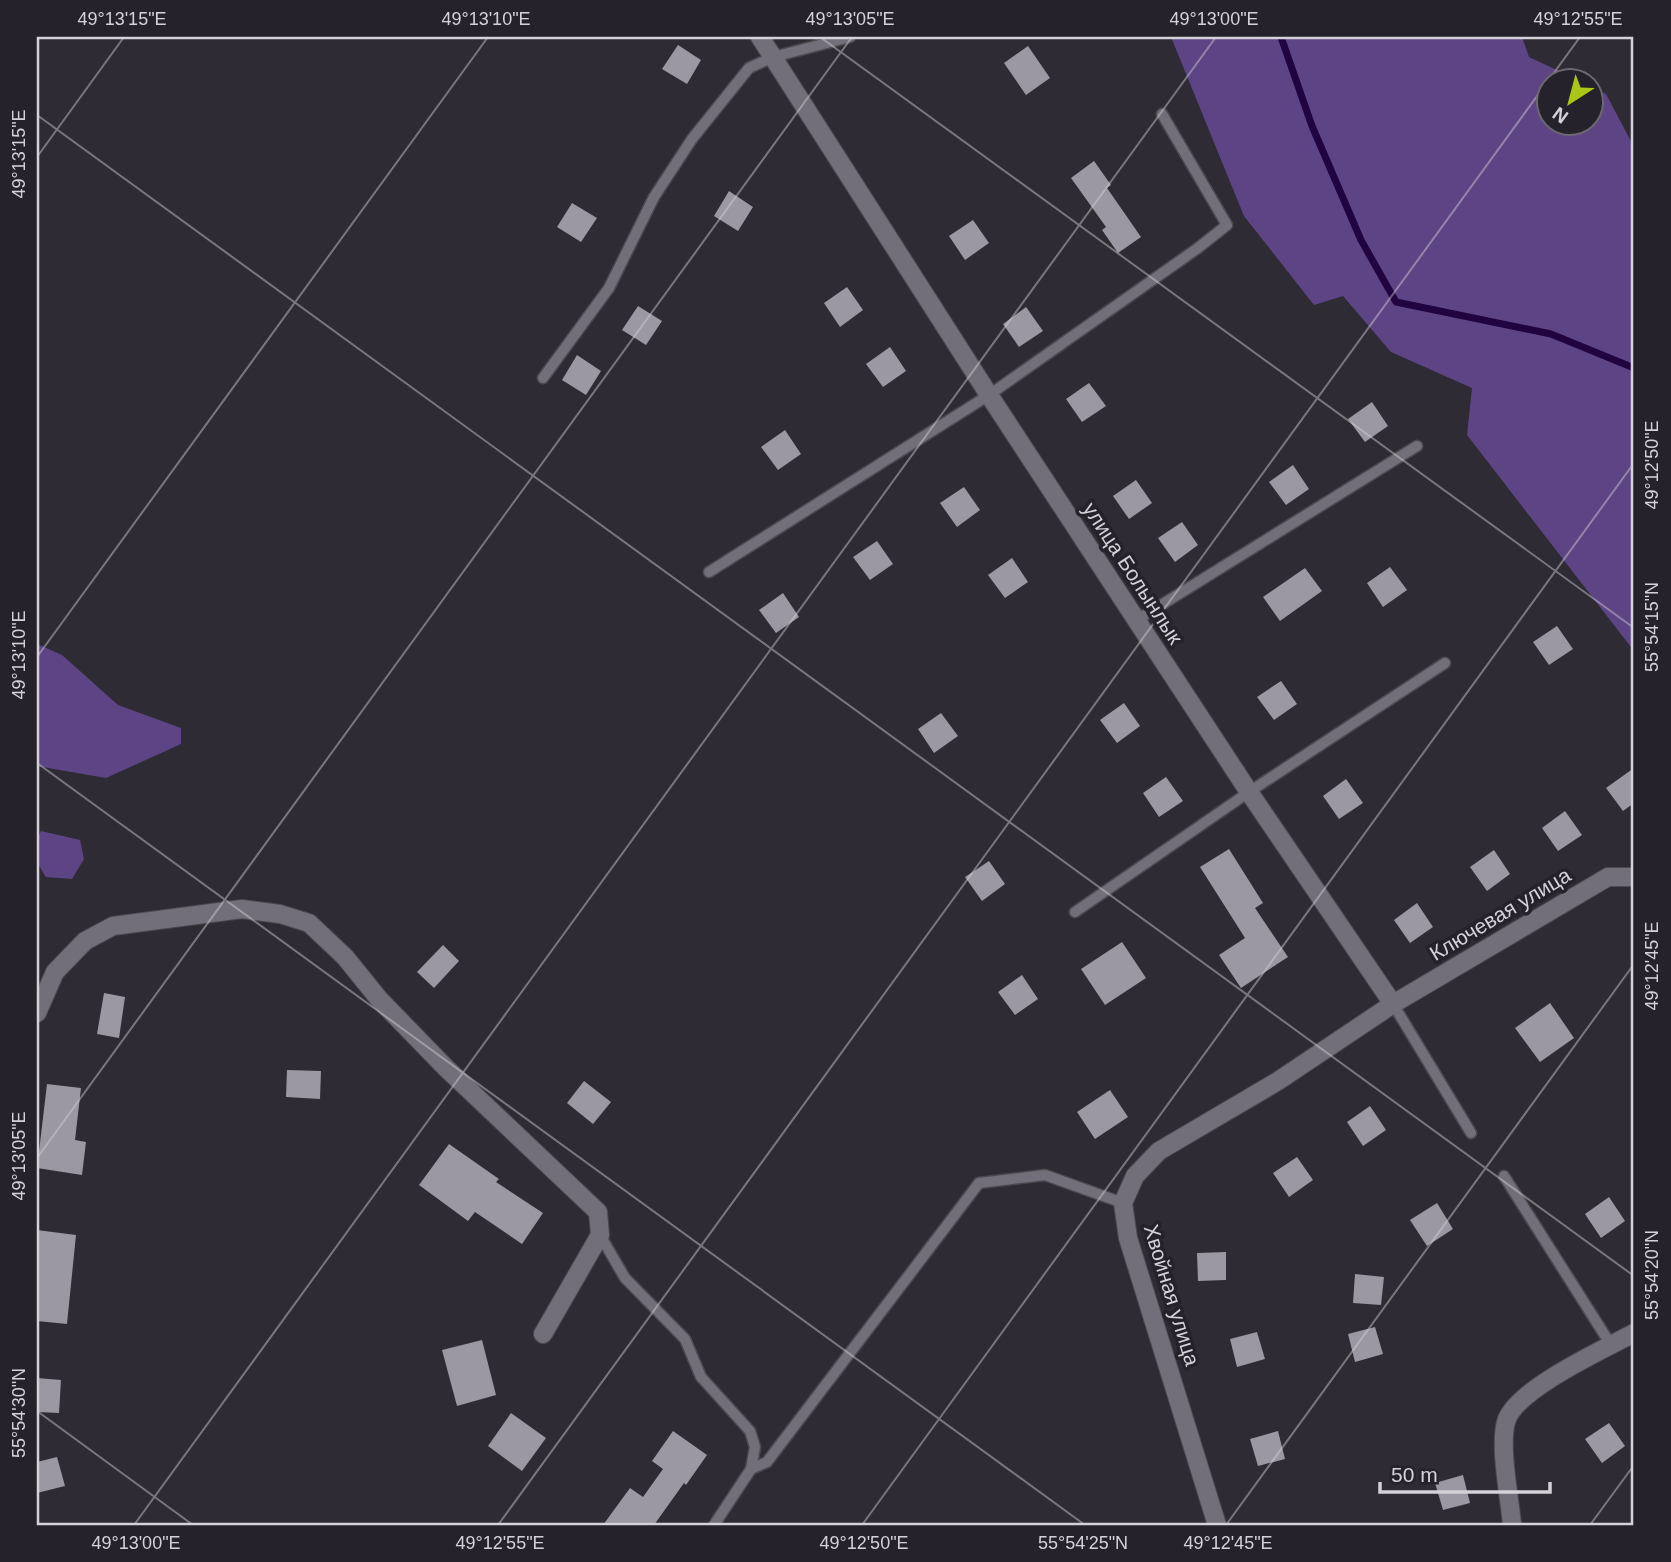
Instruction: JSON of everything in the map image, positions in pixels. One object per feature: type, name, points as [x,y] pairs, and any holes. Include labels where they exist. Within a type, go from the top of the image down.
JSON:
[{"type":"street","name":"улица Болынлык","points":[[760,37],[989,395],[1249,792],[1394,1004]]},
{"type":"street","name":"Ключевая улица","points":[[1394,1004],[1608,877],[1634,877]]},
{"type":"street","points":[[37,1013],[55,972],[85,940],[113,926],[242,909],[280,914],[309,923],[345,957],[379,999],[446,1068],[598,1212],[600,1235],[543,1334]]},
{"type":"street","name":"Хвойная улица","points":[[1217,1525],[1128,1238],[1123,1203],[1135,1176],[1159,1152],[1278,1081],[1394,1004]]},
{"type":"street","points":[[1512,1525],[1504,1442],[1508,1418],[1533,1388],[1634,1333]]},
{"type":"lane","points":[[543,378],[609,288],[654,197],[692,139],[749,68],[773,57],[850,37]]},
{"type":"lane","points":[[709,572],[989,395],[1227,225],[1162,114]]},
{"type":"lane","points":[[1137,620],[1417,446]]},
{"type":"lane","points":[[1075,912],[1249,792],[1445,663]]},
{"type":"lane","name":"улица Болынлык","points":[[1394,1004],[1471,1133]]},
{"type":"lane","points":[[751,1469],[767,1462],[979,1183],[1045,1175],[1123,1203]]},
{"type":"lane","points":[[1504,1176],[1611,1345]]},
{"type":"lane","points":[[600,1235],[625,1278],[685,1339],[701,1377],[750,1431],[755,1447],[751,1469],[714,1525]]},
{"type":"shaded area","points":[[1171,37],[1522,37],[1529,57],[1548,66],[1534,66],[1534,136],[1604,136],[1604,93],[1606,94],[1634,147],[1634,651],[1467,435],[1472,388],[1391,352],[1343,296],[1314,305],[1244,216]]},
{"type":"shaded area","points":[[37,644],[62,655],[118,705],[181,728],[181,744],[106,778],[37,766]]},
{"type":"shaded area","points":[[41,831],[80,840],[84,859],[72,879],[46,877],[38,861],[36,849]]},
{"type":"building","points":[[678,45],[701,60],[687,84],[662,69]]},
{"type":"building","points":[[1028,46],[1050,78],[1026,95],[1004,63]]},
{"type":"building","points":[[1094,161],[1111,185],[1107,188],[1141,237],[1118,253],[1102,230],[1106,227],[1071,178]]},
{"type":"building","points":[[729,191],[753,207],[738,231],[714,216]]},
{"type":"building","points":[[572,203],[597,218],[581,242],[557,227]]},
{"type":"building","points":[[973,220],[989,243],[965,260],[949,236]]},
{"type":"building","points":[[847,287],[863,310],[840,327],[824,303]]},
{"type":"building","points":[[638,306],[662,321],[646,345],[622,330]]},
{"type":"building","points":[[1026,307],[1043,331],[1019,347],[1003,324]]},
{"type":"building","points":[[890,347],[906,371],[883,387],[866,364]]},
{"type":"building","points":[[577,355],[601,371],[586,395],[562,380]]},
{"type":"building","points":[[1089,383],[1106,406],[1082,422],[1066,399]]},
{"type":"building","points":[[1372,402],[1388,426],[1365,442],[1348,419]]},
{"type":"building","points":[[785,430],[801,454],[778,470],[761,447]]},
{"type":"building","points":[[1293,465],[1309,489],[1286,505],[1269,482]]},
{"type":"building","points":[[1136,480],[1152,503],[1129,519],[1113,496]]},
{"type":"building","points":[[964,487],[980,510],[957,527],[940,503]]},
{"type":"building","points":[[1182,522],[1198,545],[1175,562],[1158,538]]},
{"type":"building","points":[[877,541],[893,564],[870,580],[853,557]]},
{"type":"building","points":[[1012,558],[1028,582],[1005,598],[988,575]]},
{"type":"building","points":[[1390,567],[1407,590],[1383,607],[1367,583]]},
{"type":"building","points":[[1305,568],[1322,591],[1280,621],[1263,597]]},
{"type":"building","points":[[783,593],[799,617],[776,633],[759,610]]},
{"type":"building","points":[[1557,626],[1573,649],[1549,665],[1533,642]]},
{"type":"building","points":[[1281,681],[1297,704],[1274,720],[1257,697]]},
{"type":"building","points":[[1124,703],[1140,726],[1117,743],[1100,720]]},
{"type":"building","points":[[941,713],[958,736],[934,753],[918,729]]},
{"type":"building","points":[[1634,768],[1634,803],[1623,811],[1606,788]]},
{"type":"building","points":[[1166,777],[1183,801],[1159,817],[1143,793]]},
{"type":"building","points":[[1346,779],[1363,803],[1339,819],[1323,796]]},
{"type":"building","points":[[1565,811],[1582,835],[1558,851],[1542,828]]},
{"type":"building","points":[[1229,849],[1263,903],[1255,908],[1288,957],[1241,988],[1219,955],[1245,938],[1200,867]]},
{"type":"building","points":[[1494,850],[1510,874],[1487,891],[1470,867]]},
{"type":"building","points":[[989,861],[1005,884],[982,901],[965,877]]},
{"type":"building","points":[[1417,903],[1433,927],[1410,943],[1394,920]]},
{"type":"building","points":[[1122,942],[1146,978],[1105,1005],[1081,969]]},
{"type":"building","points":[[443,945],[459,961],[434,988],[417,972]]},
{"type":"building","points":[[1022,975],[1038,999],[1015,1015],[998,992]]},
{"type":"building","points":[[104,993],[125,997],[119,1038],[97,1034]]},
{"type":"building","points":[[1550,1003],[1574,1038],[1540,1062],[1515,1028]]},
{"type":"building","points":[[287,1070],[321,1071],[320,1099],[286,1097]]},
{"type":"building","points":[[584,1081],[611,1102],[593,1124],[567,1103]]},
{"type":"building","points":[[47,1084],[81,1088],[75,1140],[86,1142],[82,1175],[37,1168]]},
{"type":"building","points":[[1110,1090],[1128,1117],[1095,1139],[1077,1112]]},
{"type":"building","points":[[1370,1106],[1386,1130],[1363,1146],[1347,1122]]},
{"type":"building","points":[[449,1144],[499,1179],[496,1182],[543,1213],[522,1244],[475,1212],[468,1221],[419,1185]]},
{"type":"building","points":[[1297,1157],[1313,1180],[1289,1197],[1273,1173]]},
{"type":"building","points":[[1609,1197],[1625,1221],[1601,1238],[1585,1214]]},
{"type":"building","points":[[1437,1203],[1453,1229],[1427,1246],[1410,1220]]},
{"type":"building","points":[[37,1230],[76,1235],[67,1324],[37,1321]]},
{"type":"building","points":[[1226,1252],[1226,1280],[1198,1281],[1197,1253]]},
{"type":"building","points":[[1355,1274],[1384,1277],[1381,1305],[1353,1303]]},
{"type":"building","points":[[1375,1327],[1383,1354],[1355,1362],[1348,1334]]},
{"type":"building","points":[[1257,1332],[1265,1359],[1237,1367],[1230,1339]]},
{"type":"building","points":[[482,1340],[496,1395],[457,1406],[442,1350]]},
{"type":"building","points":[[37,1378],[61,1380],[59,1413],[37,1412]]},
{"type":"building","points":[[511,1413],[546,1438],[522,1471],[488,1446]]},
{"type":"building","points":[[1609,1423],[1625,1446],[1602,1463],[1585,1439]]},
{"type":"building","points":[[673,1431],[707,1455],[686,1485],[684,1483],[654,1525],[603,1525],[630,1488],[643,1497],[663,1469],[652,1461]]},
{"type":"building","points":[[1278,1431],[1285,1459],[1258,1466],[1250,1439]]},
{"type":"building","points":[[57,1457],[65,1486],[37,1493],[37,1462]]},
{"type":"building","points":[[1463,1475],[1470,1503],[1443,1510],[1435,1483]]},
{"type":"waterway","points":[[1281,37],[1312,126],[1361,240],[1396,302],[1551,334],[1634,368]]}]
